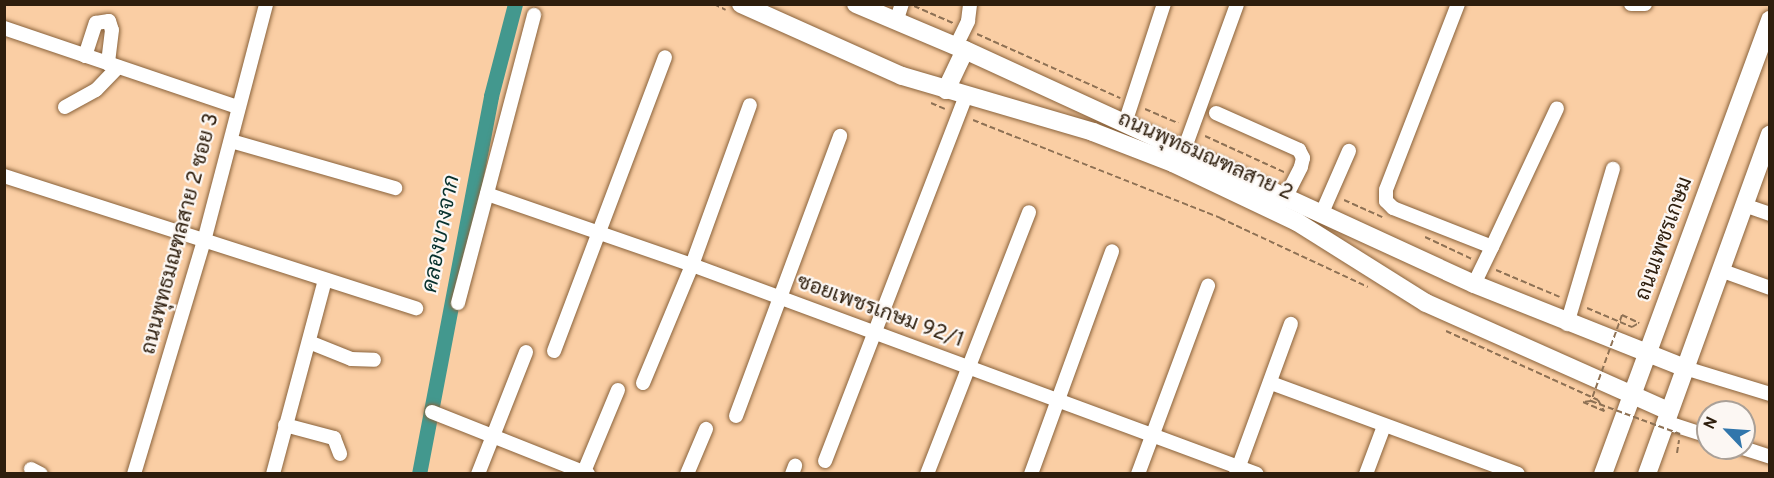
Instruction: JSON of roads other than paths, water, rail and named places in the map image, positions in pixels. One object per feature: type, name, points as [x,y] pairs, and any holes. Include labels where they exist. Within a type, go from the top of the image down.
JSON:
[{"type":"main road","name":"ถนนพุทธมณฑลสาย 2","points":[[741,4],[902,76],[1093,132],[1173,163],[1297,222],[1426,303],[1632,394],[1667,416]]},
{"type":"main road","name":"ถนนพุทธมณฑลสาย 2","points":[[860,5],[899,13],[960,48],[1184,150],[1284,200],[1567,324],[1685,368]]},
{"type":"main road","name":"ถนนเพชรเกษม","points":[[1603,474],[1770,20]]},
{"type":"main road","points":[[946,90],[960,48]]},
{"type":"main road","points":[[1647,474],[1770,135]]},
{"type":"street","name":"ถนนพุทธมณฑลสาย 2 ซอย 3","points":[[134,474],[204,241],[231,141],[237,107],[266,4]]},
{"type":"street","points":[[960,48],[970,4]]},
{"type":"street","points":[[1125,123],[1164,4]]},
{"type":"street","points":[[1184,150],[1237,4]]},
{"type":"street","points":[[1458,4],[1386,189],[1386,201],[1393,208],[1492,247]]},
{"type":"street","points":[[1631,4],[1646,4]]},
{"type":"street","points":[[458,303],[534,15]]},
{"type":"street","points":[[65,107],[96,90],[113,65],[112,30],[109,21],[96,23],[86,56]]},
{"type":"street","points":[[4,28],[237,107]]},
{"type":"street","points":[[554,351],[600,235],[665,57]]},
{"type":"street","points":[[825,461],[966,96]]},
{"type":"street","points":[[643,382],[692,265],[750,105]]},
{"type":"street","points":[[1474,284],[1557,108]]},
{"type":"street","points":[[1216,113],[1299,150],[1303,158],[1284,200]]},
{"type":"street","points":[[736,416],[840,136]]},
{"type":"street","points":[[231,141],[395,189]]},
{"type":"street","points":[[1321,215],[1349,152]]},
{"type":"street","points":[[1567,324],[1613,169]]},
{"type":"street","points":[[4,176],[416,308]]},
{"type":"street","name":"ซอยเพชรเกษม 92/1","points":[[487,194],[692,265],[969,366],[1237,470],[1257,474]]},
{"type":"street","points":[[1744,205],[1770,214]]},
{"type":"street","points":[[927,474],[1029,212]]},
{"type":"street","points":[[1031,474],[1060,401],[1112,251]]},
{"type":"street","points":[[1720,270],[1770,288]]},
{"type":"street","points":[[273,474],[325,280]]},
{"type":"street","points":[[1138,474],[1208,286]]},
{"type":"street","points":[[1237,470],[1291,324]]},
{"type":"street","points":[[309,342],[351,359],[374,360]]},
{"type":"street","points":[[478,474],[526,352]]},
{"type":"street","points":[[1685,368],[1770,394]]},
{"type":"street","points":[[1270,383],[1518,474]]},
{"type":"street","points":[[432,412],[585,473],[618,390]]},
{"type":"street","points":[[1667,416],[1696,430]]},
{"type":"street","points":[[285,425],[334,438],[340,454]]},
{"type":"street","points":[[1366,474],[1384,426]]},
{"type":"street","points":[[687,474],[706,429]]},
{"type":"waterway","name":"คลองบางจาก","points":[[419,474],[491,96],[515,4]]}]
